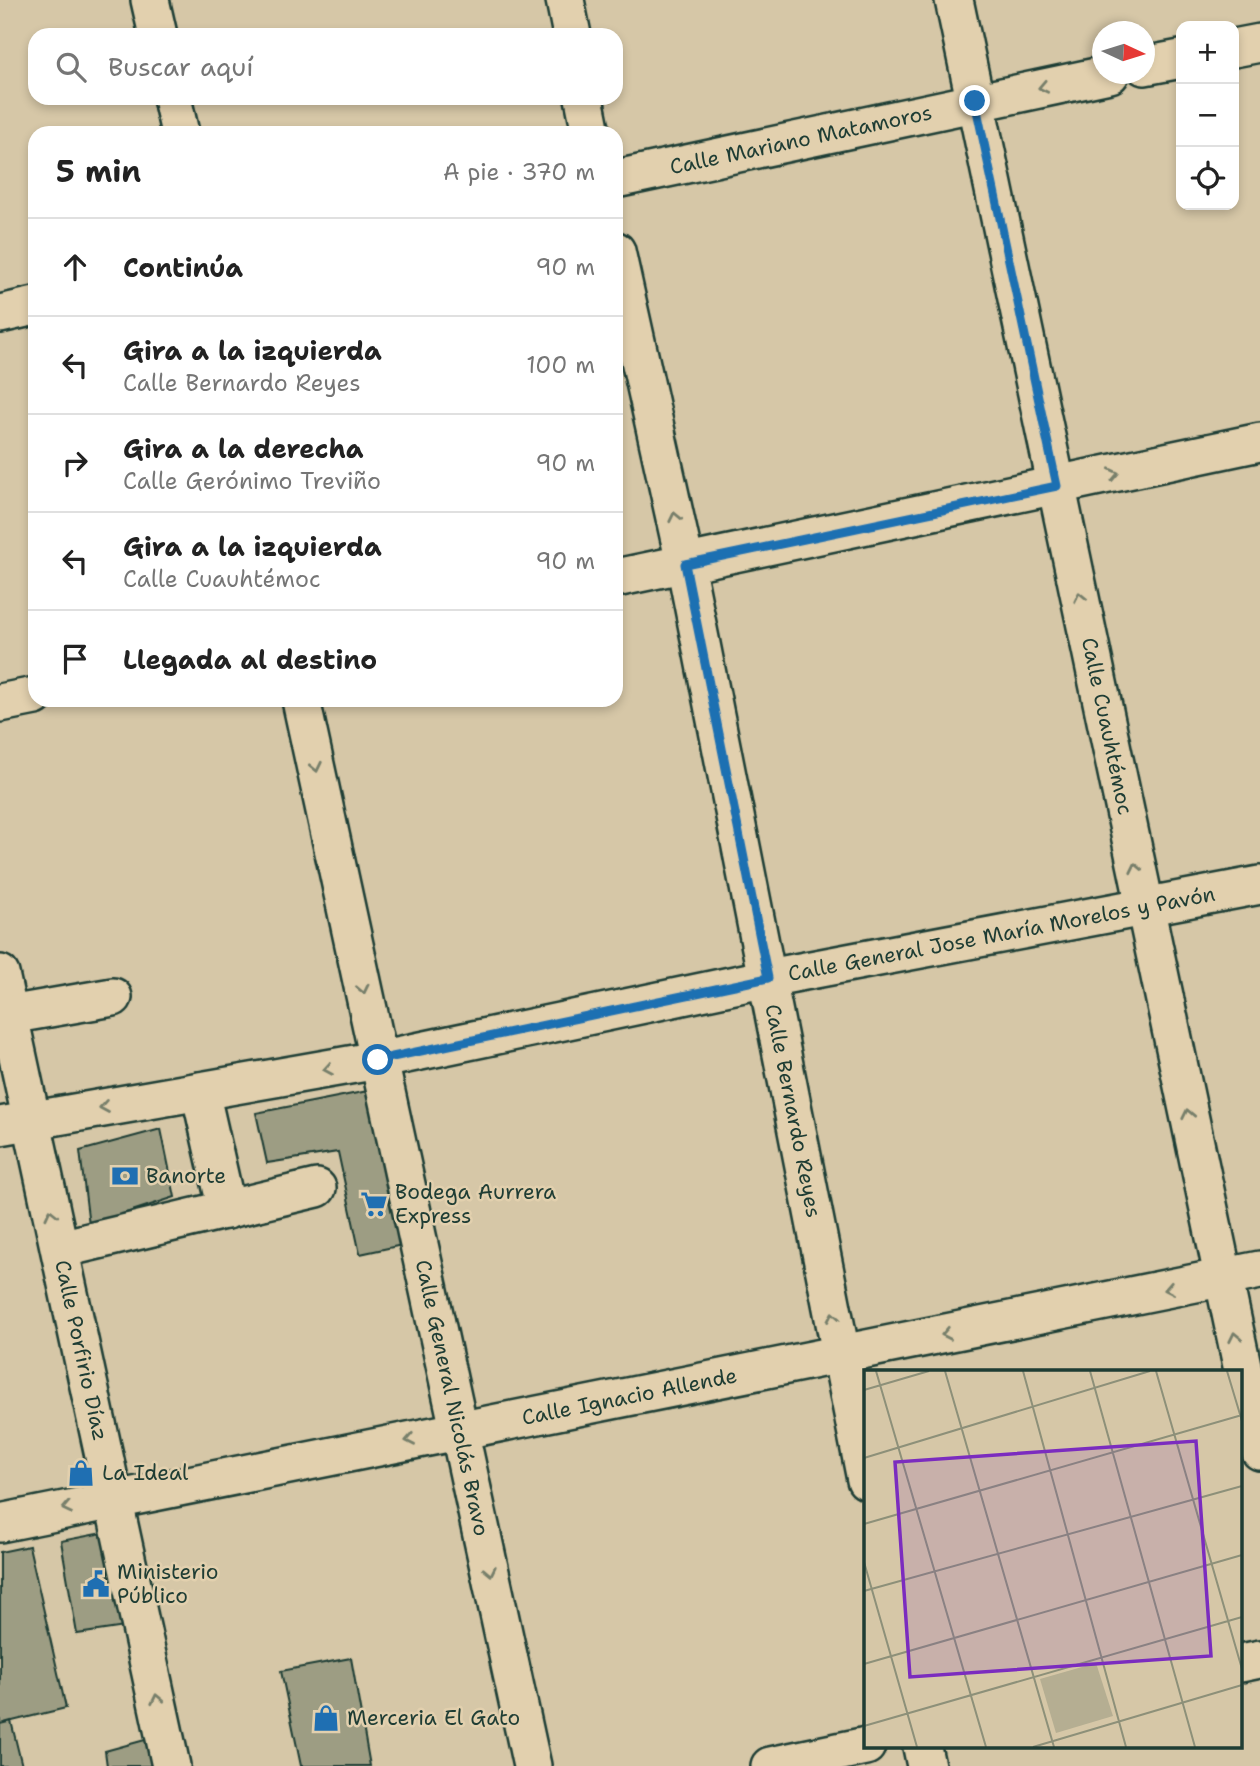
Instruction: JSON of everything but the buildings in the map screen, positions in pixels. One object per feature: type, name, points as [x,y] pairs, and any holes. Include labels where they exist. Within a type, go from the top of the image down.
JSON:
[{"type":"street","points":[[150,0],[156,28]]},
{"type":"street","points":[[565,0],[571,28]]},
{"type":"street","name":"Calle Cuauhtémoc","points":[[954,0],[1260,1451]]},
{"type":"street","points":[[1239,47],[1260,43]]},
{"type":"street","points":[[1155,64],[1176,60]]},
{"type":"street","name":"Calle Mariano Matamoros","points":[[623,177],[1092,78]]},
{"type":"street","points":[[174,105],[178,126]]},
{"type":"street","points":[[585,105],[590,126]]},
{"type":"street","name":"Calle Bernardo Reyes","points":[[623,283],[685,564],[864,1470]]},
{"type":"street","points":[[0,314],[28,308]]},
{"type":"street","points":[[623,577],[1260,442]]},
{"type":"street","points":[[0,703],[28,697]]},
{"type":"street","name":"Calle General Nicolás Bravo","points":[[302,707],[532,1766]]},
{"type":"street","name":"Calle General Jose María Morelos y Pavón","points":[[15,1123],[378,1060],[768,978],[1260,885]]},
{"type":"street","name":"Calle Porfirio Díaz","points":[[0,974],[9,1015],[15,1123],[60,1250],[171,1766]]},
{"type":"street","points":[[9,1015],[113,997]]},
{"type":"street","points":[[200,1091],[227,1210]]},
{"type":"street","points":[[60,1250],[317,1188]]},
{"type":"street","name":"Calle Ignacio Allende","points":[[0,1523],[115,1497],[840,1356],[1260,1270]]},
{"type":"street","points":[[1242,1663],[1260,1659]]},
{"type":"street","points":[[770,1766],[864,1746]]},
{"type":"street","points":[[922,1748],[926,1766]]},
{"type":"place","name":"Banorte","points":[[125,1176]]},
{"type":"place","name":"Bodega Aurrera Express","points":[[374,1204]]},
{"type":"place","name":"La Ideal","points":[[81,1473]]},
{"type":"place","name":"Ministerio Público","points":[[96,1584]]},
{"type":"place","name":"Merceria El Gato","points":[[326,1718]]},
{"type":"route","points":[[378,1060],[768,978],[685,564],[1057,486],[975,101]]}]
